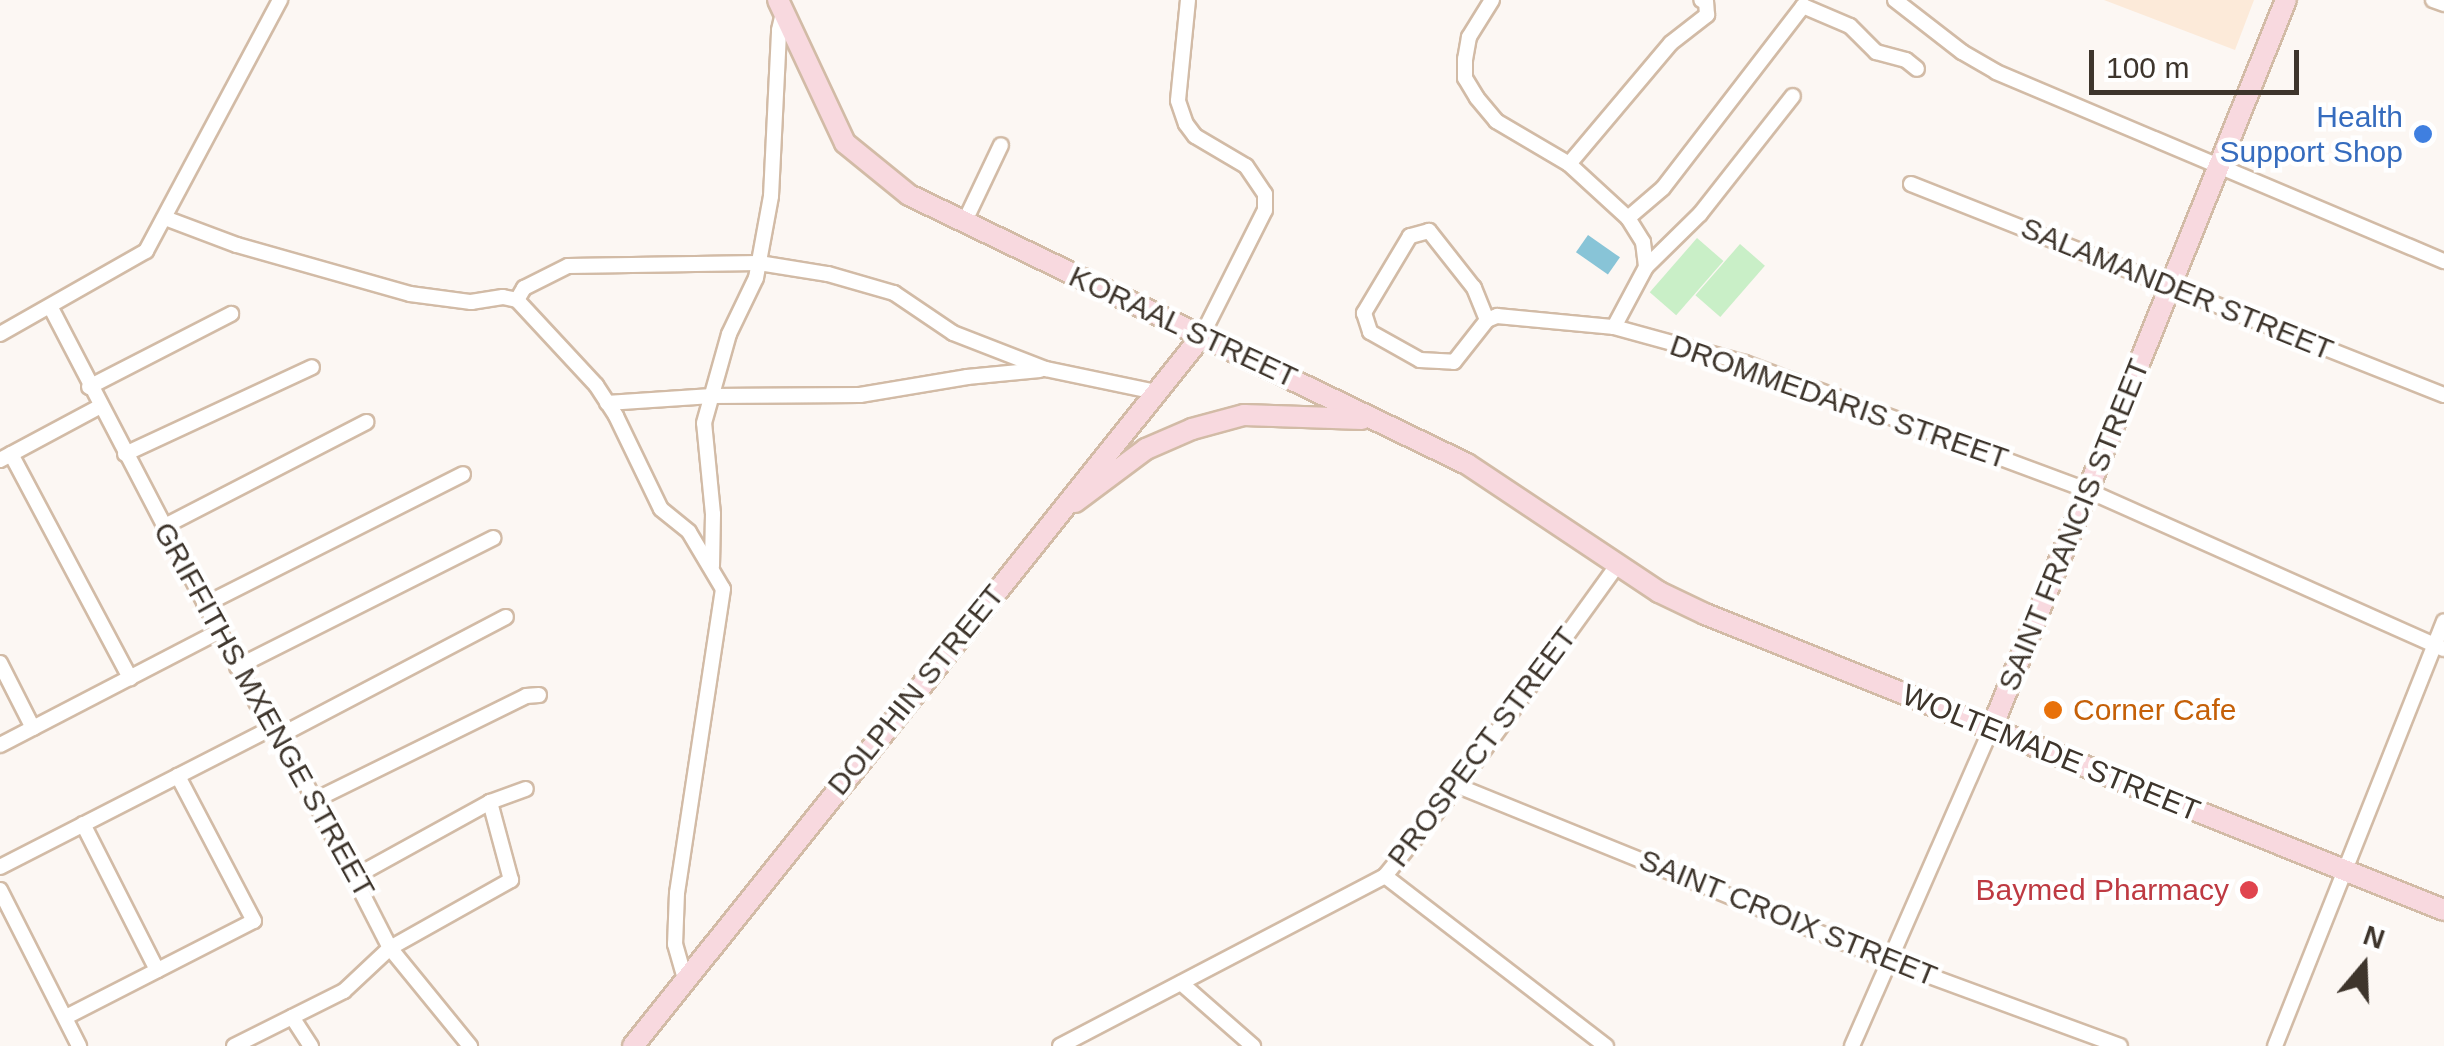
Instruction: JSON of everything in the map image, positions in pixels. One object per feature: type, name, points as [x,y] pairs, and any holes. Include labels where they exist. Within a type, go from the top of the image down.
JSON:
[{"type":"street","points":[[0,333],[146,250],[280,0]]},
{"type":"street","points":[[1180,0],[1188,0],[1178,101],[1186,124],[1195,136],[1246,166],[1264,194],[1265,210],[1201,336]]},
{"type":"street","points":[[1492,0],[1469,37],[1466,78],[1496,121],[1569,164],[1628,218],[1643,242],[1646,267]]},
{"type":"street","points":[[1569,164],[1671,43],[1707,16],[1706,2],[1701,0]]},
{"type":"street","points":[[1895,0],[1962,52],[1996,72],[2444,261]]},
{"type":"street","name":"SAINT FRANCIS STREET","points":[[1852,1046],[2091,492],[2216,164],[2286,0]]},
{"type":"street","points":[[2433,0],[2444,4]]},
{"type":"street","points":[[712,566],[713,514],[704,423],[729,334],[759,262],[771,196],[781,6]]},
{"type":"street","name":"KORAAL STREET","points":[[781,6],[846,142],[909,195],[1466,464],[1659,592]]},
{"type":"street","points":[[1628,218],[1664,188],[1803,6],[1850,26],[1876,52],[1906,60],[1916,69]]},
{"type":"street","points":[[1614,327],[1646,267],[1700,214],[1794,96]]},
{"type":"street","points":[[964,223],[1001,145]]},
{"type":"street","name":"SALAMANDER STREET","points":[[1911,184],[2444,395]]},
{"type":"street","points":[[165,218],[238,245],[410,294],[471,302],[502,297],[516,300],[550,332],[607,403],[660,509],[690,532],[723,588],[722,615],[677,893],[676,944],[685,980]]},
{"type":"street","points":[[1429,231],[1474,288],[1486,320],[1454,362],[1420,360],[1370,332],[1364,314],[1410,236],[1429,231]]},
{"type":"street","points":[[516,300],[524,288],[568,266],[759,262],[828,274],[894,293],[953,333],[1046,369],[1156,392]]},
{"type":"street","name":"GRIFFITHS MXENGE STREET","points":[[50,308],[218,632],[356,876],[390,948],[470,1046]]},
{"type":"street","points":[[90,387],[231,314]]},
{"type":"street","name":"DROMMEDARIS STREET","points":[[1486,320],[1497,316],[1614,327],[1745,364],[2091,492],[2439,647]]},
{"type":"street","name":"DOLPHIN STREET","points":[[633,1046],[1201,336]]},
{"type":"street","points":[[125,454],[312,366]]},
{"type":"street","points":[[607,403],[712,396],[860,395],[967,376],[1046,369]]},
{"type":"street","points":[[99,407],[6,457],[130,678]]},
{"type":"street","points":[[1051,520],[1146,449],[1192,429],[1244,415],[1332,415],[1384,422]]},
{"type":"street","points":[[163,527],[366,422]]},
{"type":"street","points":[[204,604],[463,474]]},
{"type":"street","points":[[237,667],[493,538]]},
{"type":"street","name":"PROSPECT STREET","points":[[1061,1046],[1385,876],[1458,786],[1618,564]]},
{"type":"street","name":"WOLTEMADE STREET","points":[[1659,592],[1991,730],[2444,910]]},
{"type":"street","points":[[0,867],[506,617]]},
{"type":"street","points":[[2275,1046],[2439,647],[2444,621]]},
{"type":"street","points":[[0,745],[218,632]]},
{"type":"street","points":[[0,663],[34,728]]},
{"type":"street","points":[[311,802],[526,696],[539,695]]},
{"type":"street","points":[[66,1017],[254,921],[178,776]]},
{"type":"street","name":"SAINT CROIX STREET","points":[[1458,786],[1890,961],[2120,1046]]},
{"type":"street","points":[[356,876],[490,802],[526,789]]},
{"type":"street","points":[[234,1046],[344,991],[390,948],[512,880],[490,802]]},
{"type":"street","points":[[83,824],[158,970]]},
{"type":"street","points":[[1385,876],[1606,1046]]},
{"type":"street","points":[[0,890],[80,1046]]},
{"type":"street","points":[[1182,983],[1253,1046]]},
{"type":"street","points":[[292,1017],[311,1046]]},
{"type":"shaded area","points":[[2104,0],[2254,0],[2235,50]]},
{"type":"green space","points":[[1697,238],[1723,261],[1676,315],[1650,292]]},
{"type":"green space","points":[[1740,244],[1765,266],[1720,317],[1695,295]]},
{"type":"water","points":[[1588,235],[1620,257],[1608,275],[1576,252]]},
{"type":"place","name":"Health Support Shop","points":[[2423,134]]},
{"type":"place","name":"Corner Cafe","points":[[2053,710]]},
{"type":"place","name":"Baymed Pharmacy","points":[[2249,890]]}]
